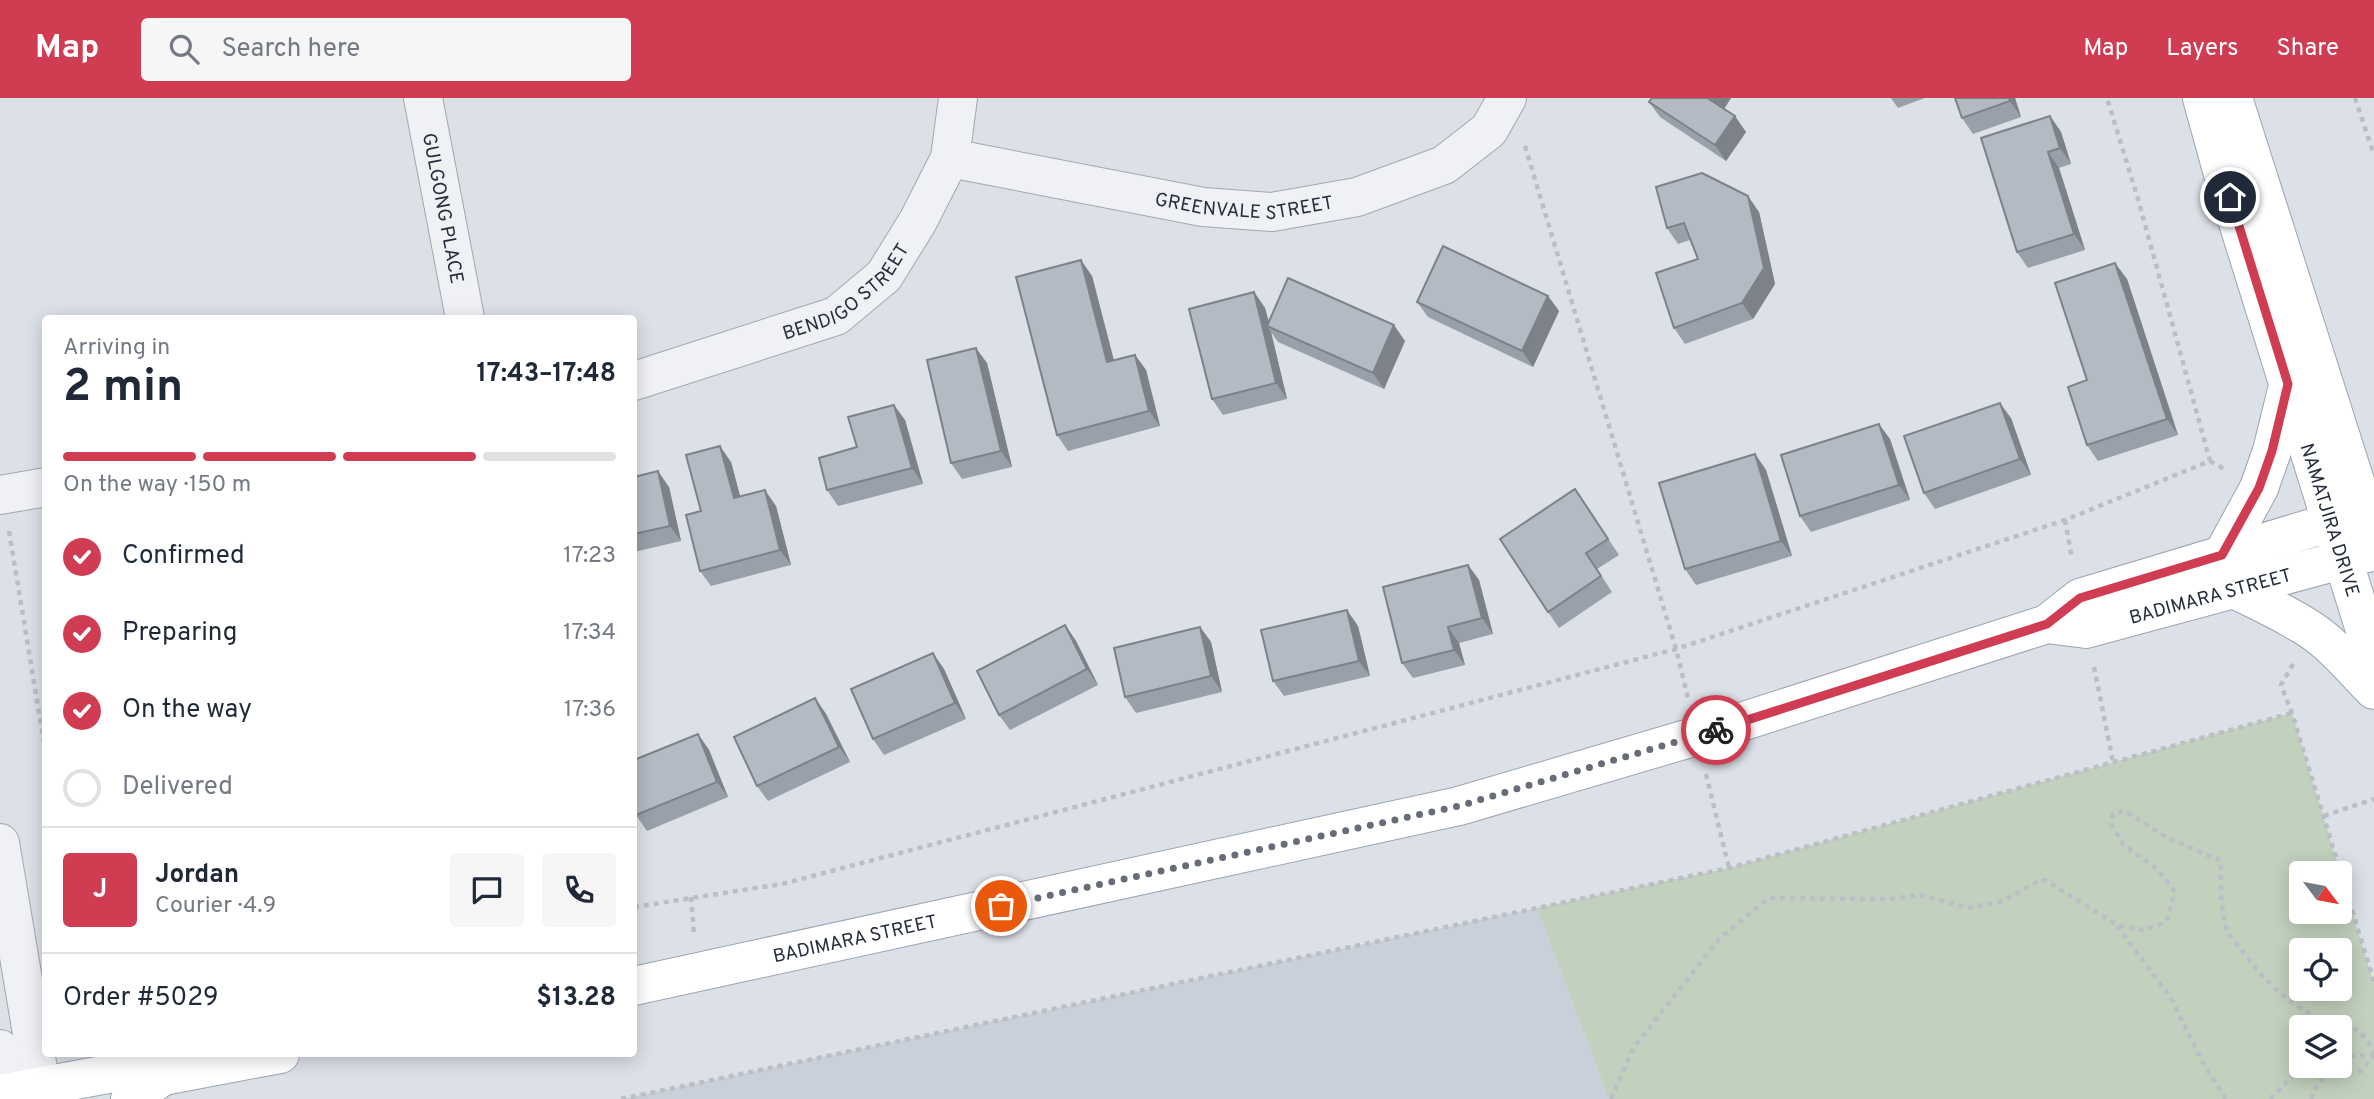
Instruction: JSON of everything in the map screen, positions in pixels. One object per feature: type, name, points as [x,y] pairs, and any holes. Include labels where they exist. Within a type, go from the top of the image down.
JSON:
[{"type":"main road","name":"NAMATJIRA DRIVE","points":[[2202,98],[2288,384],[2357,537]]},
{"type":"main road","name":"NAMATJIRA DRIVE","points":[[2234,98],[2357,537],[2374,659]]},
{"type":"main road","points":[[2288,384],[2272,451],[2228,572],[2274,608],[2311,630],[2374,690]]},
{"type":"main road","name":"BADIMARA STREET","points":[[637,985],[1459,806],[1697,736],[2047,624],[2080,598],[2228,572],[2357,537]]},
{"type":"main road","points":[[130,1099],[163,1076],[264,1057]]},
{"type":"main road","points":[[19,1094],[135,1069],[163,1076]]},
{"type":"street","name":"GULGONG PLACE","points":[[422,98],[464,315]]},
{"type":"street","name":"BENDIGO STREET","points":[[637,380],[836,316],[884,276],[918,221],[950,158],[958,98]]},
{"type":"street","name":"GREENVALE STREET","points":[[950,158],[1203,207],[1272,212],[1357,197],[1444,165],[1489,130],[1507,98]]},
{"type":"street","points":[[1,495],[42,488]]},
{"type":"street","points":[[0,844],[19,1094]]},
{"type":"street","points":[[0,1049],[19,1094]]},
{"type":"path","points":[[637,906],[782,884],[1676,649],[2065,520],[2210,461],[2138,199],[2107,98]]},
{"type":"path","points":[[2355,98],[2374,155]]},
{"type":"path","points":[[1522,137],[1676,649],[1729,868]]},
{"type":"path","points":[[1,495],[42,732]]},
{"type":"path","points":[[2281,685],[2292,713],[2374,982]]},
{"type":"path","points":[[621,1099],[1729,868],[2292,713]]},
{"type":"path","points":[[2324,816],[2374,799]]},
{"type":"path","points":[[2117,925],[2144,930],[2166,922],[2175,892],[2157,869],[2124,845],[2117,835],[2111,824],[2113,814],[2125,811],[2166,838],[2221,861],[2221,892],[2227,931],[2249,960],[2272,987],[2293,1002],[2316,1016],[2337,1021],[2359,1031],[2370,1042],[2374,1055]]},
{"type":"path","points":[[1611,1099],[1634,1046],[1720,938],[1769,898],[1891,899],[1922,895],[1968,908],[2003,901],[2032,884],[2045,880],[2117,925],[2171,998],[2203,1063],[2226,1099]]},
{"type":"path","points":[[691,897],[694,934]]},
{"type":"path","points":[[2352,1056],[2374,1055]]},
{"type":"path","points":[[2312,1099],[2319,1081],[2336,1073],[2361,1071],[2374,1055]]},
{"type":"path","points":[[2270,1099],[2290,1078]]},
{"type":"shaded area","points":[[1537,908],[1609,1099],[621,1099]]},
{"type":"green space","points":[[2292,713],[2337,861],[2289,861],[2289,924],[2352,924],[2352,911],[2374,984],[2374,1099],[1609,1099],[1537,908],[1729,868]]},
{"type":"building","points":[[1652,98],[1710,98],[1735,116],[1715,145],[1649,102]]},
{"type":"building","points":[[1955,98],[2009,98],[2010,101],[1962,118]]},
{"type":"building","points":[[2050,116],[2060,148],[2048,152],[2074,234],[2017,252],[1981,138]]},
{"type":"building","points":[[1702,173],[1748,196],[1764,268],[1742,303],[1674,328],[1656,273],[1698,259],[1684,223],[1667,228],[1656,187]]},
{"type":"building","points":[[1443,246],[1548,296],[1522,351],[1417,302]]},
{"type":"building","points":[[1081,260],[1107,362],[1135,355],[1149,411],[1057,435],[1016,277]]},
{"type":"building","points":[[2115,263],[2167,419],[2087,445],[2068,387],[2087,380],[2055,283]]},
{"type":"building","points":[[1288,278],[1394,325],[1373,373],[1267,326]]},
{"type":"building","points":[[1254,292],[1276,383],[1212,399],[1189,309]]},
{"type":"building","points":[[976,348],[1001,451],[951,463],[927,360]]},
{"type":"building","points":[[2000,403],[2020,459],[1924,493],[1904,436]]},
{"type":"building","points":[[894,405],[912,468],[827,490],[819,458],[857,447],[848,417]]},
{"type":"building","points":[[1879,424],[1899,485],[1800,516],[1781,455]]},
{"type":"building","points":[[720,446],[734,498],[765,490],[780,550],[700,571],[686,515],[701,511],[686,455]]},
{"type":"building","points":[[1755,454],[1781,541],[1685,569],[1659,483]]},
{"type":"building","points":[[658,471],[670,526],[637,533],[637,476]]},
{"type":"building","points":[[1575,489],[1608,539],[1586,553],[1601,576],[1548,612],[1500,539]]},
{"type":"building","points":[[1468,565],[1482,618],[1448,627],[1454,650],[1402,663],[1383,587]]},
{"type":"building","points":[[1347,610],[1359,661],[1273,681],[1261,630]]},
{"type":"building","points":[[1065,625],[1087,669],[999,715],[977,671]]},
{"type":"building","points":[[1200,627],[1211,676],[1125,697],[1114,648]]},
{"type":"building","points":[[933,653],[955,703],[873,739],[851,689]]},
{"type":"building","points":[[815,698],[839,747],[757,786],[734,737]]},
{"type":"building","points":[[698,734],[717,782],[637,815],[637,759]]},
{"type":"way so far","points":[[1001,906],[1459,806],[1716,730]]},
{"type":"route","points":[[1716,730],[2047,624],[2080,598],[2222,555],[2259,488],[2272,451],[2288,384],[2230,197]]}]
